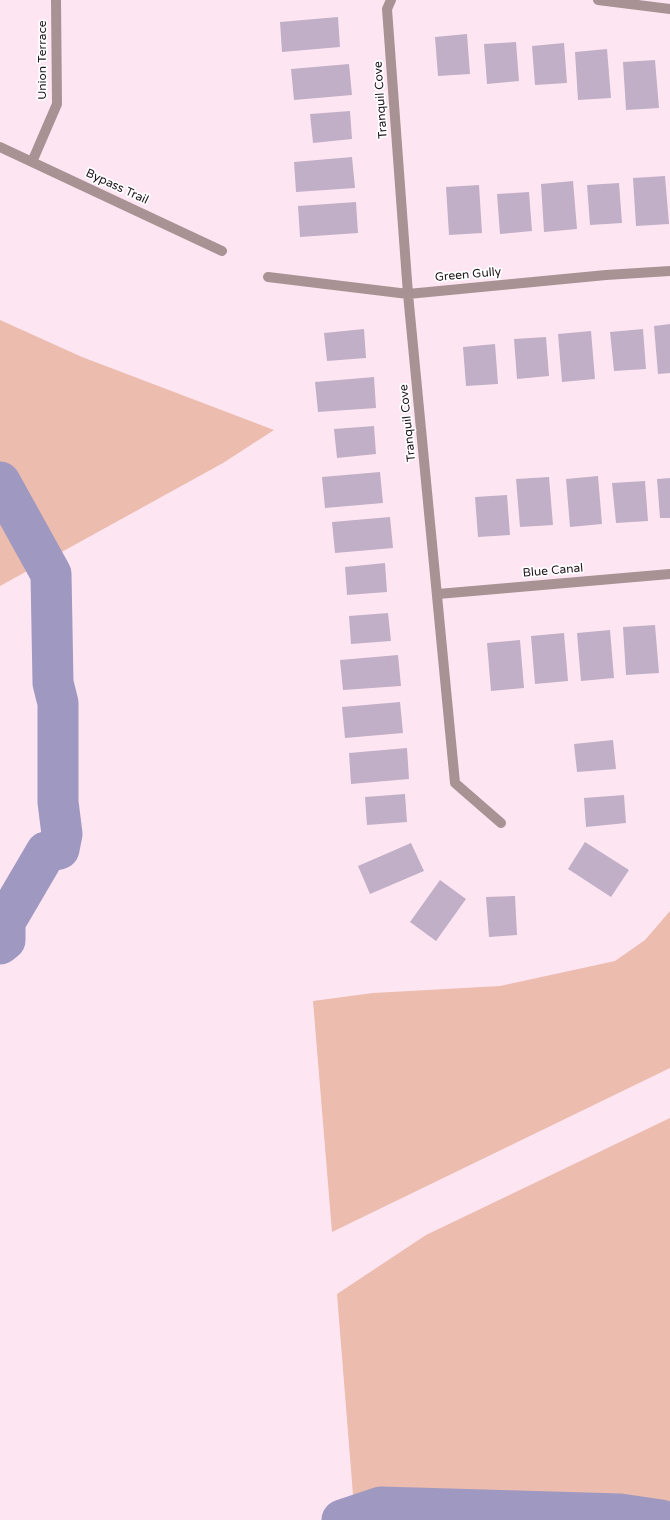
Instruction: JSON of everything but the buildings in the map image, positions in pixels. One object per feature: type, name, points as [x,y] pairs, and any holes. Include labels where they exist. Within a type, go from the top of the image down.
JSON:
[{"type":"street","name":"Union Terrace","points":[[32,162],[57,104],[56,0]]},
{"type":"street","name":"Tranquil Cove","points":[[390,0],[388,9],[408,294],[455,782],[501,823]]},
{"type":"street","points":[[598,0],[670,9]]},
{"type":"street","name":"Bypass Trail","points":[[0,147],[222,251]]},
{"type":"street","name":"Green Gully","points":[[268,277],[408,294],[670,270]]},
{"type":"street","name":"Blue Canal","points":[[438,594],[670,574]]},
{"type":"shaded area","points":[[0,320],[82,357],[274,430],[223,463],[0,586]]},
{"type":"shaded area","points":[[670,911],[670,1068],[332,1232],[313,1001],[373,993],[500,986],[615,961],[645,940]]},
{"type":"shaded area","points":[[670,1118],[670,1520],[355,1520],[337,1294],[426,1235]]},
{"type":"waterway","points":[[0,482],[51,574],[53,683],[58,703],[58,802],[62,834],[59,849],[46,852],[5,922],[5,940],[0,944]]},
{"type":"waterway","points":[[342,1520],[381,1507],[620,1514],[661,1520]]}]
